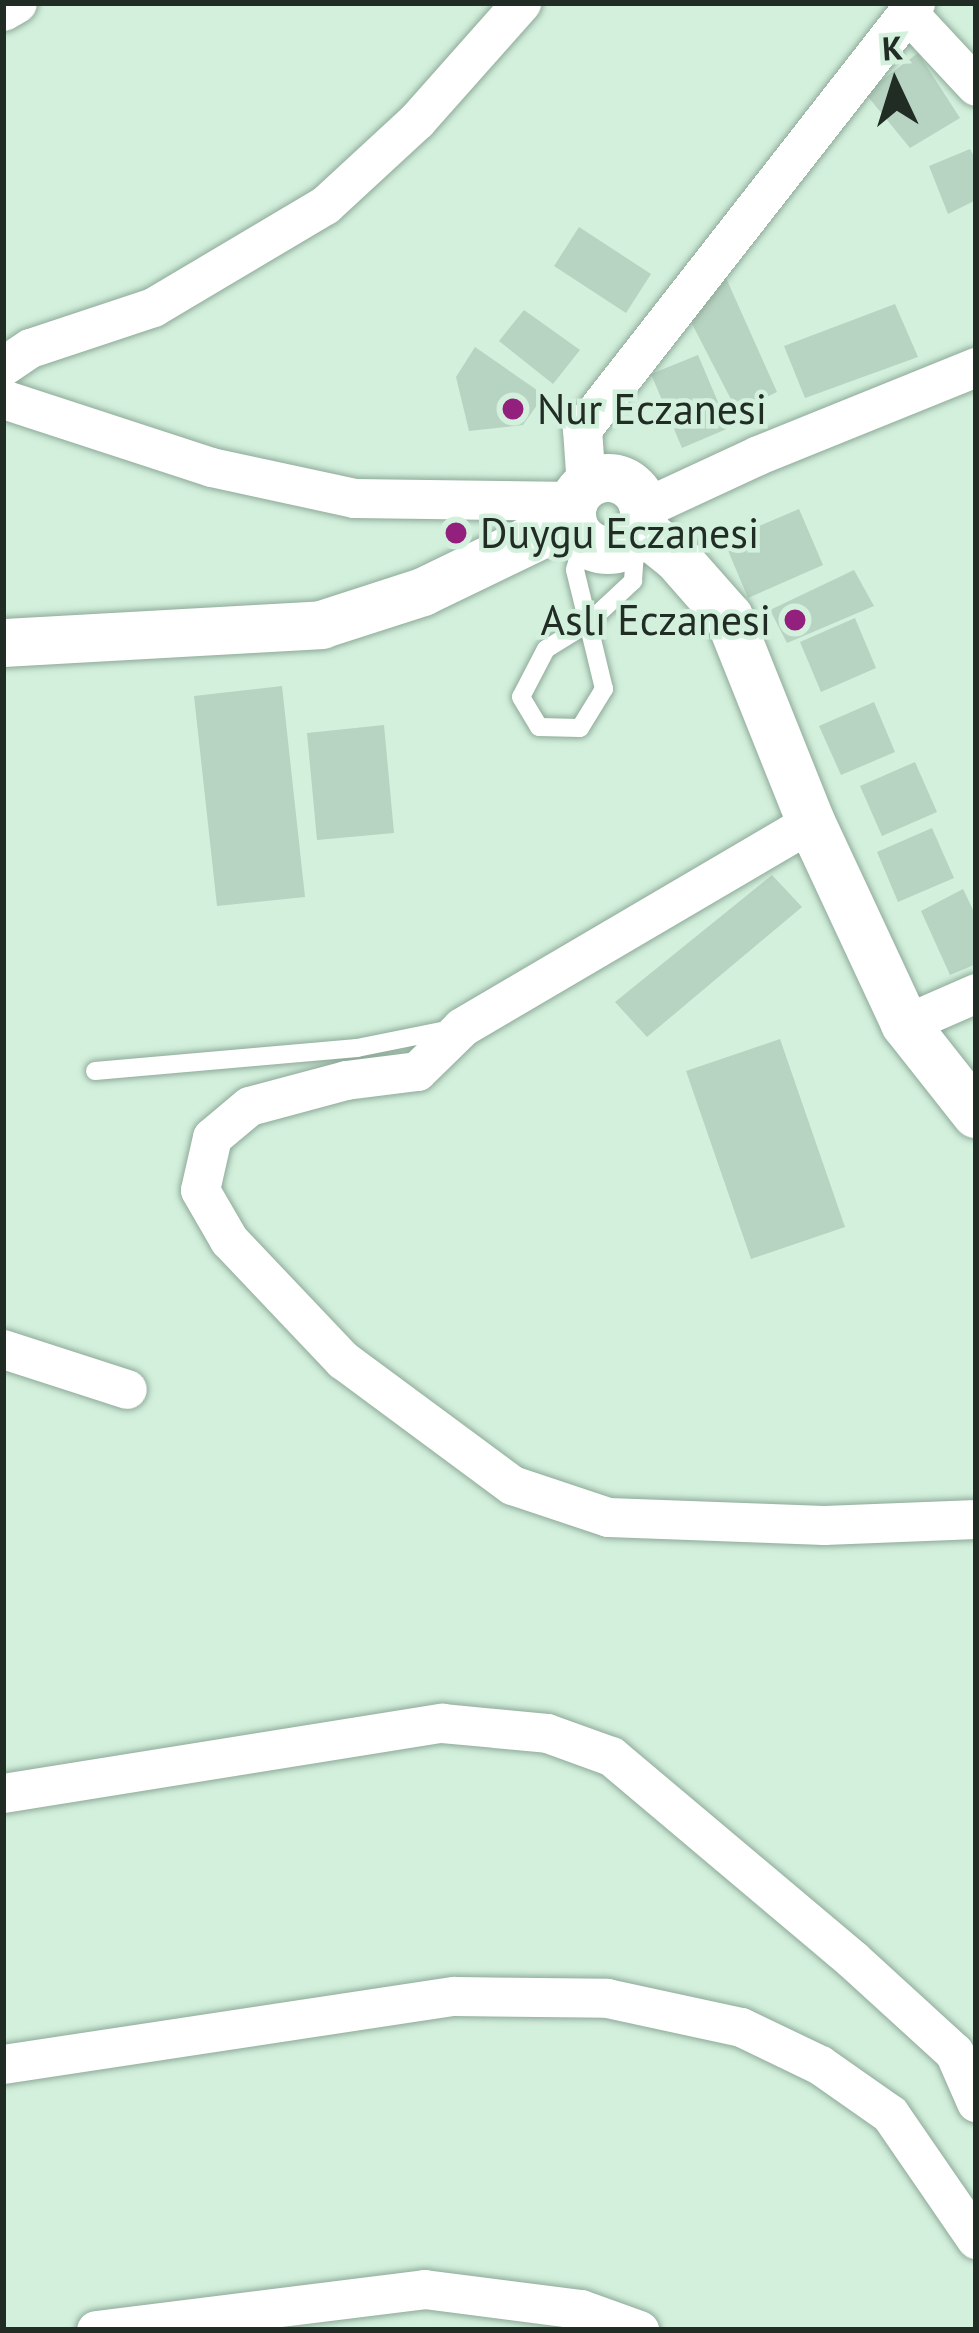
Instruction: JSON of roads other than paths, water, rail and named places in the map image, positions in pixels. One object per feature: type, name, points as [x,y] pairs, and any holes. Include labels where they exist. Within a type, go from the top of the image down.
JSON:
[{"type":"street","points":[[3,11],[16,3]]},
{"type":"street","points":[[3,366],[30,348],[153,307],[325,206],[417,120],[521,3]]},
{"type":"street","points":[[579,512],[582,429],[916,7],[976,86]]},
{"type":"street","points":[[3,399],[211,466],[354,498],[579,512],[616,550],[640,525],[758,454],[976,367]]},
{"type":"street","points":[[3,643],[321,625],[423,592],[579,512],[609,478],[621,481],[632,487],[640,525],[677,557],[729,617],[811,822],[905,1024],[976,1114]]},
{"type":"street","points":[[811,822],[462,1027],[416,1071],[346,1080],[249,1106],[212,1138],[200,1190],[229,1240],[343,1360],[512,1485],[608,1516],[824,1525],[976,1519]]},
{"type":"street","points":[[905,1024],[976,993]]},
{"type":"street","points":[[3,1349],[127,1389]]},
{"type":"street","points":[[3,1793],[442,1723],[548,1733],[611,1756],[852,1959],[953,2052],[976,2102]]},
{"type":"street","points":[[3,2063],[454,1996],[607,1998],[741,2026],[820,2065],[890,2114],[976,2239]]},
{"type":"street","points":[[96,2330],[424,2288],[581,2309],[639,2330]]},
{"type":"lane","points":[[579,512],[575,569],[588,623],[604,688],[580,728],[538,727],[520,697],[546,649],[588,623],[633,581],[640,525]]},
{"type":"lane","points":[[95,1071],[357,1048],[462,1027]]},
{"type":"place","name":"Nur Eczanesi","points":[[513,409]]},
{"type":"place","name":"Duygu Eczanesi","points":[[456,533]]},
{"type":"place","name":"Aslı Eczanesi","points":[[795,620]]}]
